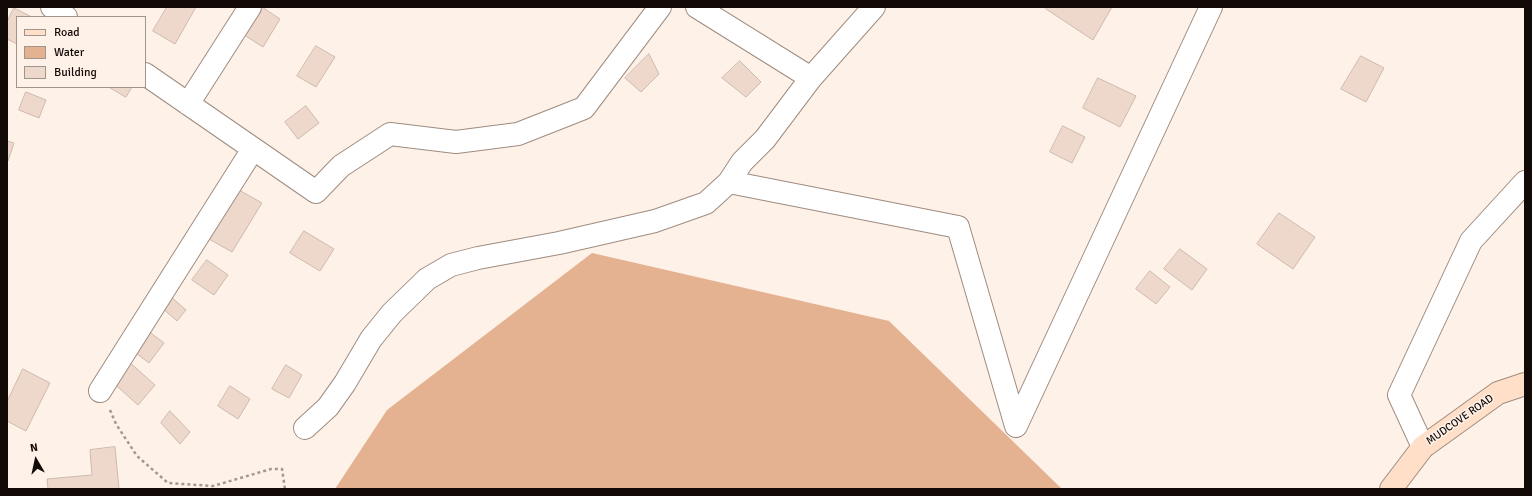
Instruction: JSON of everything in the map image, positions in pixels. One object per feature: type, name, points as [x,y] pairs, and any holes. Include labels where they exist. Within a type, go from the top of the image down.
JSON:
[{"type":"street","points":[[52,7],[65,16]]},
{"type":"street","points":[[188,104],[250,7]]},
{"type":"street","points":[[146,75],[316,192],[341,166],[390,134],[456,142],[518,134],[584,108],[660,7]]},
{"type":"street","points":[[696,7],[811,78]]},
{"type":"street","points":[[305,428],[328,407],[345,384],[371,339],[392,314],[427,279],[451,265],[478,258],[559,243],[655,221],[706,203],[729,182],[742,162],[765,139],[811,78],[874,7]]},
{"type":"street","points":[[729,182],[958,227],[1016,426],[1211,7]]},
{"type":"street","points":[[100,391],[253,149]]},
{"type":"street","points":[[1423,447],[1399,395],[1471,241],[1525,182]]},
{"type":"street","name":"MUDCOVE ROAD","points":[[1391,489],[1423,447],[1498,393],[1525,384]]},
{"type":"path","points":[[100,391],[116,424],[137,456],[168,483],[213,486],[271,469],[282,469],[285,489]]},
{"type":"water","points":[[592,253],[889,321],[1062,489],[335,489],[387,410]]},
{"type":"building","points":[[167,7],[196,7],[175,44],[153,31]]},
{"type":"building","points":[[257,7],[262,7],[280,19],[263,47],[241,33]]},
{"type":"building","points":[[1047,7],[1112,7],[1093,40],[1046,9]]},
{"type":"building","points":[[14,8],[30,16],[16,16],[16,44],[7,39],[7,22]]},
{"type":"building","points":[[316,46],[335,57],[316,87],[297,76]]},
{"type":"building","points":[[649,54],[659,74],[641,92],[625,78]]},
{"type":"building","points":[[1361,56],[1384,68],[1366,102],[1341,89]]},
{"type":"building","points":[[740,61],[761,82],[746,97],[722,78]]},
{"type":"building","points":[[1098,78],[1136,96],[1120,127],[1083,108]]},
{"type":"building","points":[[111,88],[131,88],[126,97]]},
{"type":"building","points":[[26,92],[46,100],[39,118],[19,110]]},
{"type":"building","points":[[306,106],[319,123],[298,139],[285,122]]},
{"type":"building","points":[[1063,126],[1085,137],[1072,163],[1050,152]]},
{"type":"building","points":[[7,141],[14,143],[8,161],[7,160]]},
{"type":"building","points":[[239,190],[262,203],[232,252],[209,239]]},
{"type":"building","points":[[1279,213],[1315,237],[1293,269],[1257,244]]},
{"type":"building","points":[[304,231],[334,249],[320,271],[290,253]]},
{"type":"building","points":[[1180,249],[1207,269],[1192,290],[1164,269]]},
{"type":"building","points":[[207,260],[228,275],[214,295],[192,280]]},
{"type":"building","points":[[1150,271],[1170,287],[1156,304],[1136,289]]},
{"type":"building","points":[[170,296],[186,310],[177,321],[161,307]]},
{"type":"building","points":[[147,330],[164,343],[149,363],[132,350]]},
{"type":"building","points":[[127,360],[155,385],[138,405],[110,380]]},
{"type":"building","points":[[286,365],[302,375],[289,398],[272,389]]},
{"type":"building","points":[[23,369],[50,383],[26,431],[7,421],[7,402]]},
{"type":"building","points":[[230,386],[250,399],[238,419],[218,406]]},
{"type":"building","points":[[170,411],[190,432],[180,444],[161,423]]},
{"type":"building","points":[[115,447],[119,489],[48,489],[47,479],[92,475],[90,450]]}]
